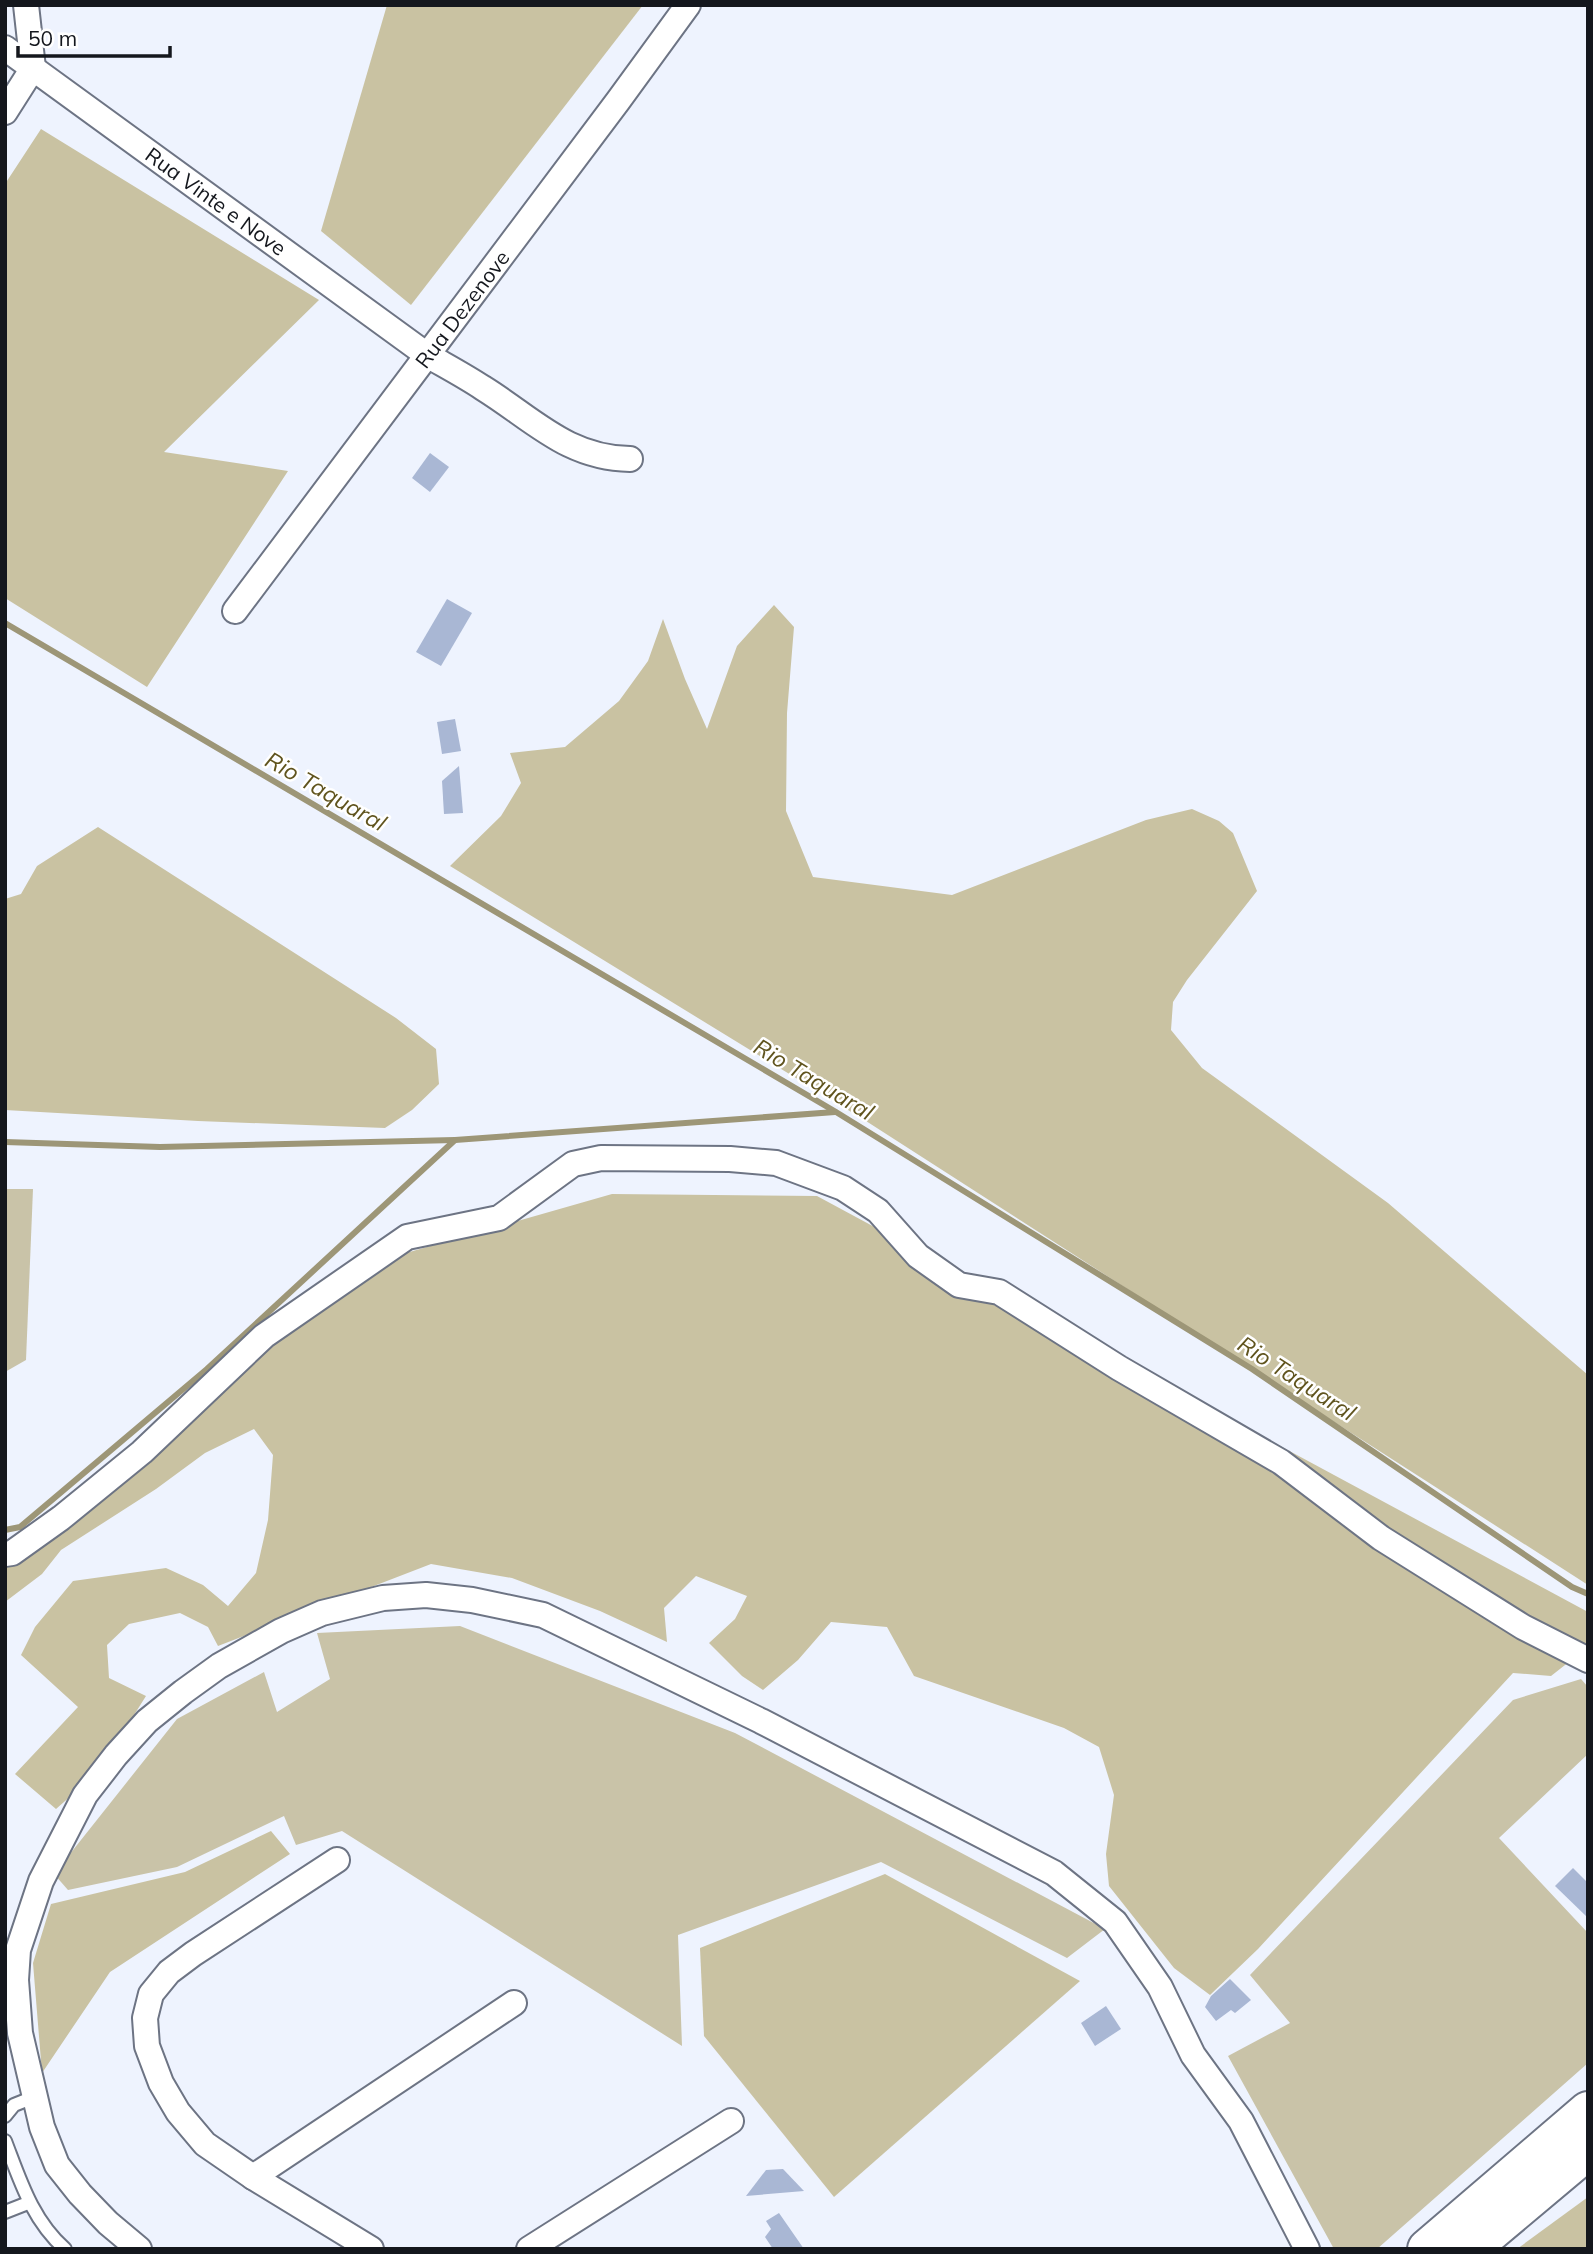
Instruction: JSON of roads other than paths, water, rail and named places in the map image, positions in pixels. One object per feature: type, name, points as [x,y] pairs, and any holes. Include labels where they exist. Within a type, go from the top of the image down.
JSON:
[{"type":"main road","points":[[1427,2249],[1588,2111]]},
{"type":"main road","points":[[1470,2249],[1588,2150]]},
{"type":"street","points":[[5,112],[33,68],[26,5]]},
{"type":"street","name":"Rua Dezenove","points":[[235,611],[688,5]]},
{"type":"street","name":"Rua Vinte e Nove","points":[[5,48],[427,355],[482,387],[566,445],[590,454],[630,459]]},
{"type":"street","points":[[5,1554],[12,1553],[61,1518],[142,1452],[264,1336],[407,1237],[499,1218],[573,1164],[601,1158],[730,1159],[776,1163],[843,1188],[878,1211],[918,1255],[959,1285],[999,1292],[1119,1368],[1281,1462],[1381,1538],[1523,1627],[1588,1660]]},
{"type":"street","points":[[139,2249],[108,2223],[57,2165],[34,2097],[20,2033],[16,1980],[18,1950],[41,1881],[85,1796],[116,1755],[147,1721],[183,1692],[219,1666],[281,1631],[322,1613],[383,1598],[426,1595],[472,1600],[543,1615],[1014,1850],[1054,1873],[1115,1922],[1160,1987],[1194,2055],[1241,2121],[1307,2249]]},
{"type":"street","points":[[337,1860],[169,1972],[151,1994],[145,2018],[147,2046],[161,2083],[178,2112],[205,2144],[253,2177],[371,2249]]},
{"type":"street","points":[[253,2177],[514,2003]]},
{"type":"street","points":[[529,2249],[732,2121]]},
{"type":"lane","points":[[5,2116],[14,2105],[34,2097]]},
{"type":"lane","points":[[5,2141],[29,2203],[49,2235],[65,2249]]},
{"type":"lane","points":[[5,2211],[29,2203]]},
{"type":"waterway","name":"Rio Taquaral","points":[[5,623],[836,1112],[1252,1369],[1572,1587],[1588,1594]]},
{"type":"waterway","points":[[5,1530],[20,1527],[207,1369],[455,1140],[835,1112]]},
{"type":"waterway","points":[[5,1142],[160,1147],[455,1140]]}]
